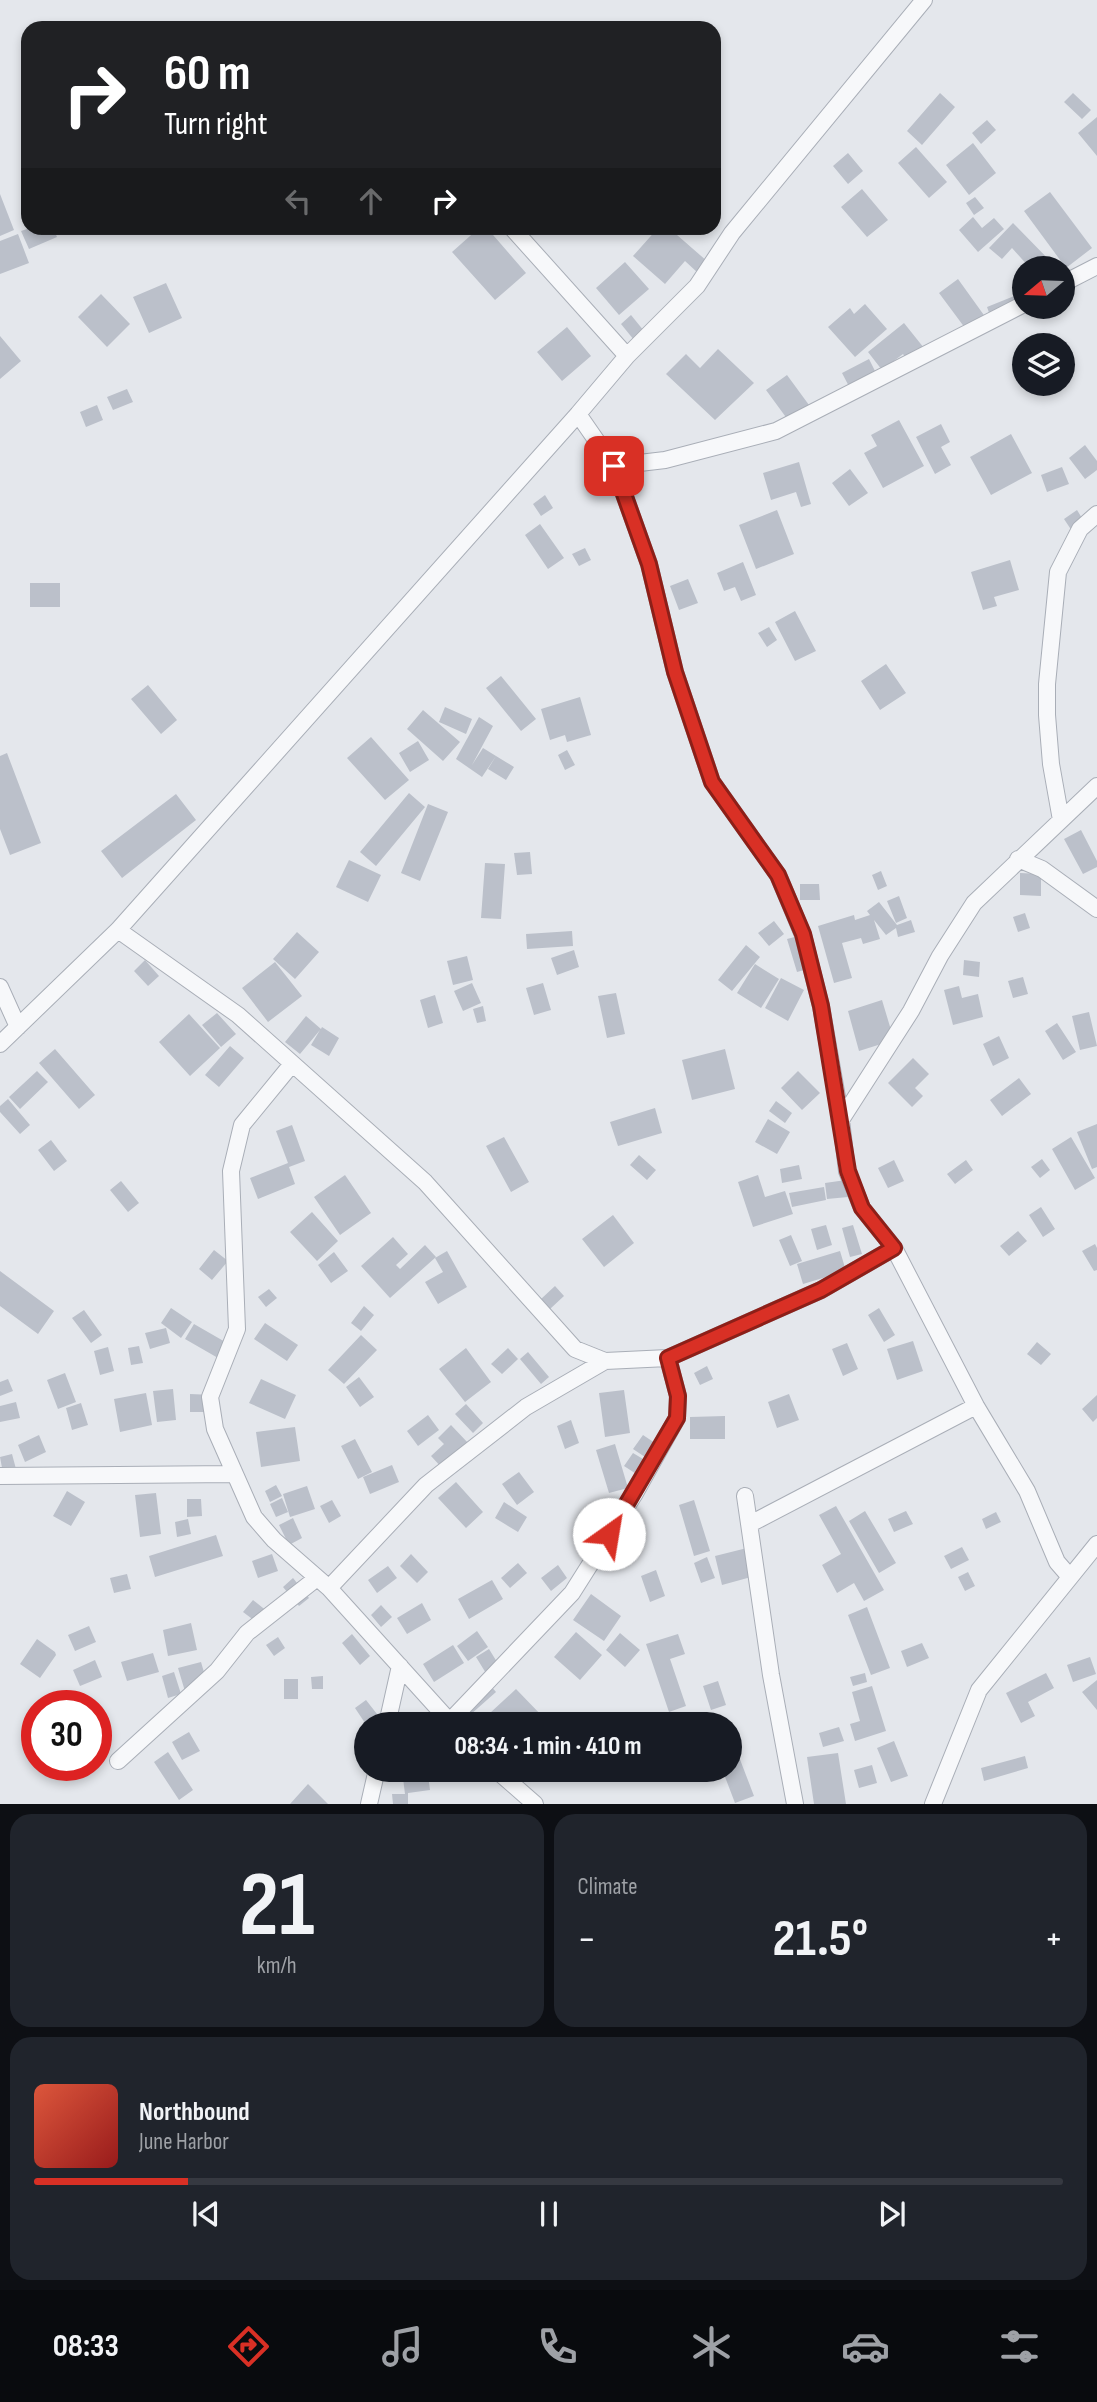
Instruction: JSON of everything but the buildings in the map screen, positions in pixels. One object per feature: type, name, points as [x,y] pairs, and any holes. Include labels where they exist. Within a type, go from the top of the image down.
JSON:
[{"type":"street","points":[[0,1044],[118,930],[578,414],[626,356],[697,286],[732,233],[924,0]]},
{"type":"street","points":[[518,235],[626,356]]},
{"type":"street","points":[[1075,277],[1097,266]]},
{"type":"street","points":[[614,466],[665,460],[776,431],[1012,310]]},
{"type":"street","points":[[578,414],[614,466],[649,564],[675,672],[712,782],[778,875],[803,934],[821,1006],[848,1171],[862,1208],[894,1248],[976,1406],[1027,1491],[1057,1562],[1070,1577]]},
{"type":"street","points":[[1062,820],[1051,764],[1046,715],[1046,684],[1058,572],[1080,528],[1097,514]]},
{"type":"street","points":[[841,1119],[911,1011],[940,956],[974,903],[1097,786]]},
{"type":"street","points":[[1018,859],[1042,869],[1097,909]]},
{"type":"street","points":[[118,930],[238,1014],[425,1182],[575,1349],[605,1361],[668,1358],[821,1290],[894,1248]]},
{"type":"street","points":[[0,987],[18,1027]]},
{"type":"street","points":[[292,1064],[242,1125],[231,1171],[237,1329],[210,1398],[215,1429],[254,1517],[323,1583],[442,1712]]},
{"type":"street","points":[[460,1712],[572,1593],[634,1495],[677,1418],[678,1396],[668,1358]]},
{"type":"street","points":[[118,1760],[217,1671],[247,1633],[323,1583],[426,1485],[526,1407],[605,1361]]},
{"type":"street","points":[[750,1524],[976,1406]]},
{"type":"street","points":[[0,1476],[234,1474]]},
{"type":"street","points":[[745,1496],[771,1675],[795,1804]]},
{"type":"street","points":[[933,1804],[979,1690],[1097,1544]]},
{"type":"street","points":[[390,1712],[400,1665]]},
{"type":"street","points":[[369,1804],[374,1782]]},
{"type":"street","points":[[510,1782],[536,1804]]},
{"type":"route","points":[[609,1534],[677,1418],[678,1396],[668,1358],[821,1290],[894,1248],[862,1208],[848,1171],[821,1006],[803,934],[778,875],[712,782],[675,672],[649,564],[614,466]]}]
